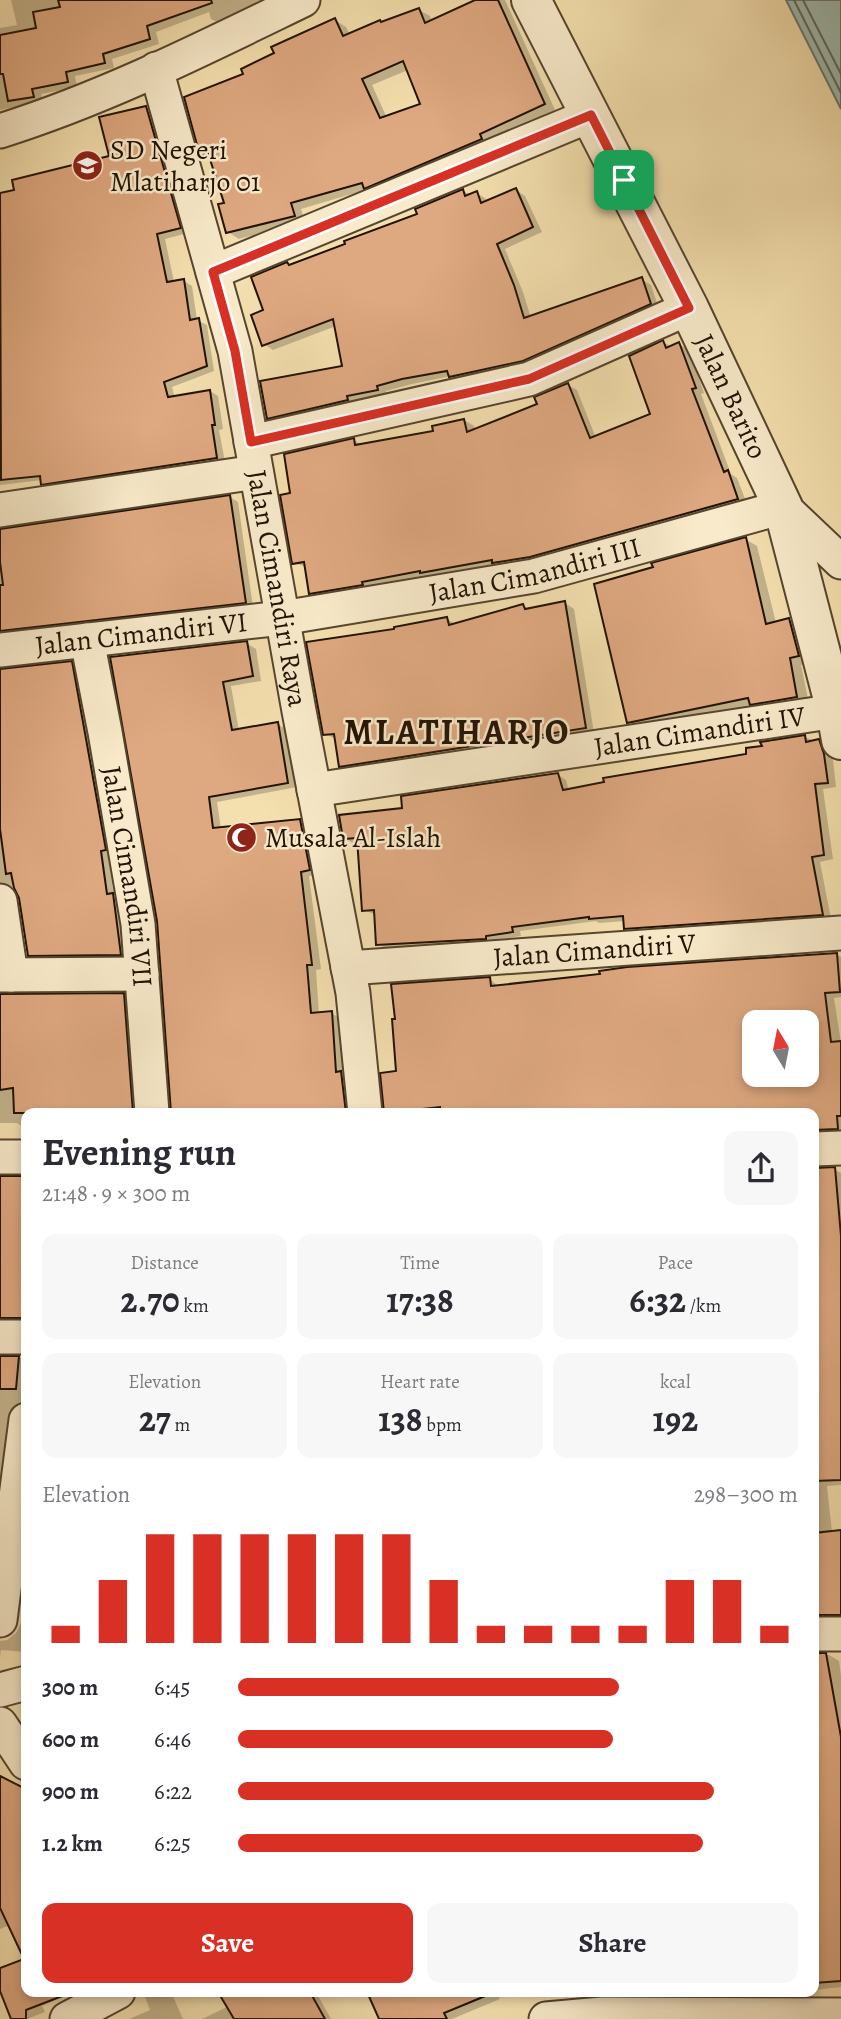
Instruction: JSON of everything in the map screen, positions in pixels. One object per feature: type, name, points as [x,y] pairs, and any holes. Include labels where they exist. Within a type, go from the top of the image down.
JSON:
[{"type":"street","points":[[0,131],[36,120],[156,69],[303,0]]},
{"type":"street","name":"Jalan Barito","points":[[531,0],[689,308],[783,507],[839,726]]},
{"type":"street","name":"Jalan Cimandiri Raya","points":[[156,69],[235,351],[353,993],[364,1108]]},
{"type":"street","points":[[213,272],[591,115]]},
{"type":"street","points":[[0,510],[254,457],[529,379],[689,308]]},
{"type":"street","points":[[783,507],[841,562]]},
{"type":"street","name":"Jalan Cimandiri III","points":[[282,618],[534,576],[783,507]]},
{"type":"street","name":"Jalan Cimandiri VI","points":[[0,650],[282,618]]},
{"type":"street","name":"Jalan Cimandiri VII","points":[[87,640],[106,732],[138,924],[152,1108]]},
{"type":"street","name":"Jalan Cimandiri IV","points":[[314,790],[839,726]]},
{"type":"street","points":[[0,901],[6,975],[142,974]]},
{"type":"street","name":"Jalan Cimandiri V","points":[[348,968],[841,933]]},
{"type":"street","points":[[819,1149],[841,1148]]},
{"type":"street","points":[[0,1157],[21,1157]]},
{"type":"street","points":[[0,1337],[21,1337]]},
{"type":"street","points":[[0,1620],[21,1458]]},
{"type":"street","points":[[819,1634],[841,1634]]},
{"type":"street","points":[[0,1690],[21,1684]]},
{"type":"street","points":[[0,1724],[21,1756]]},
{"type":"street","points":[[67,2019],[109,1997]]},
{"type":"street","points":[[546,2019],[602,2014],[634,2003],[750,2003],[841,2015]]},
{"type":"water","points":[[786,0],[841,0],[841,109]]},
{"type":"building","points":[[58,0],[211,0],[212,3],[147,26],[150,39],[103,54],[105,63],[66,72],[68,82],[32,89],[34,97],[8,101],[3,74],[0,74],[0,35],[36,28],[33,12],[60,7]]},
{"type":"building","points":[[475,0],[498,0],[545,104],[480,134],[482,139],[364,189],[362,183],[291,203],[295,216],[226,233],[218,204],[224,203],[208,153],[200,156],[184,97],[243,74],[241,69],[274,53],[271,47],[335,18],[343,36],[380,20],[381,22],[419,8],[425,23]],"holes":[[[403,61],[420,104],[380,118],[362,79]]]},
{"type":"building","points":[[146,106],[181,228],[157,234],[167,282],[184,279],[190,320],[199,318],[207,366],[164,382],[168,397],[210,390],[217,458],[41,485],[40,476],[1,480],[0,193],[14,190],[12,180],[109,156],[99,117]]},
{"type":"building","points":[[516,188],[533,227],[497,244],[524,318],[642,277],[651,304],[523,361],[449,377],[447,371],[402,379],[377,386],[378,390],[347,396],[348,400],[267,419],[260,381],[342,366],[333,319],[262,346],[251,315],[263,310],[251,277],[287,262],[289,265],[345,244],[344,241],[417,214],[415,209],[463,189],[465,196],[477,191],[481,203]]},
{"type":"building","points":[[663,340],[666,348],[679,342],[696,388],[692,389],[724,472],[728,470],[738,499],[530,557],[420,571],[362,582],[363,585],[309,594],[304,562],[292,564],[280,495],[290,493],[284,454],[354,438],[355,445],[433,431],[432,426],[464,419],[467,432],[537,404],[534,397],[568,383],[590,438],[650,414],[629,356]]},
{"type":"building","points":[[230,495],[246,603],[0,631],[0,585],[3,585],[0,529]]},
{"type":"building","points":[[746,537],[766,624],[789,618],[799,656],[790,658],[797,697],[750,705],[748,698],[627,723],[594,584],[653,567],[651,563]]},
{"type":"building","points":[[565,601],[586,728],[339,767],[334,734],[323,735],[306,642],[394,629],[447,617],[449,625],[523,604],[525,609]]},
{"type":"building","points":[[247,641],[253,676],[223,682],[232,730],[278,722],[288,783],[209,797],[213,828],[300,819],[310,870],[301,872],[312,965],[307,965],[311,1013],[332,1011],[336,1072],[341,1071],[345,1108],[171,1108],[157,921],[110,657]]},
{"type":"building","points":[[72,661],[106,850],[101,851],[107,894],[113,893],[121,955],[28,956],[19,898],[11,873],[6,874],[0,829],[0,669]]},
{"type":"building","points":[[805,735],[806,742],[819,739],[828,783],[815,784],[824,855],[812,857],[823,915],[624,929],[623,916],[589,917],[512,927],[513,932],[486,936],[486,939],[376,945],[374,910],[362,911],[357,838],[343,839],[339,815],[402,808],[401,796],[558,773],[563,790],[604,782],[603,778],[746,754],[746,748],[762,746],[760,742]]},
{"type":"building","points":[[837,953],[840,992],[825,993],[831,1042],[841,1041],[841,1116],[837,1116],[838,1129],[819,1130],[819,1108],[384,1108],[380,1073],[396,1071],[391,984],[490,977],[491,986],[600,974],[599,971],[627,967]]},
{"type":"building","points":[[124,993],[133,1108],[21,1108],[21,1113],[14,1113],[13,1088],[0,1090],[0,994]]},
{"type":"building","points":[[835,1167],[841,1236],[841,1480],[819,1481],[819,1168]]},
{"type":"building","points":[[0,1176],[21,1176],[21,1318],[0,1318]]},
{"type":"building","points":[[0,1356],[19,1356],[16,1389],[0,1389]]},
{"type":"building","points":[[841,1530],[841,1615],[819,1615],[819,1532]]},
{"type":"building","points":[[819,1653],[826,1653],[841,1737],[841,1981],[819,1983]]},
{"type":"building","points":[[0,1776],[21,1786],[21,1953],[0,1908]]},
{"type":"building","points":[[21,1960],[21,1997],[60,1997],[26,2010],[26,2019],[11,2019],[0,1991],[0,1968]]},
{"type":"building","points":[[221,1997],[313,1997],[325,2019],[234,2019]]},
{"type":"building","points":[[369,1997],[483,1997],[444,2013],[447,2019],[379,2019]]},
{"type":"place","name":"SD Negeri Mlatiharjo 01","points":[[87,166]]},
{"type":"place","name":"Musala Al-Islah","points":[[242,838]]},
{"type":"district","name":"MLATIHARJO","points":[[457,732]]},
{"type":"route","points":[[591,115],[624,180],[689,308],[529,379],[251,442],[235,351],[213,272],[591,115]]}]
